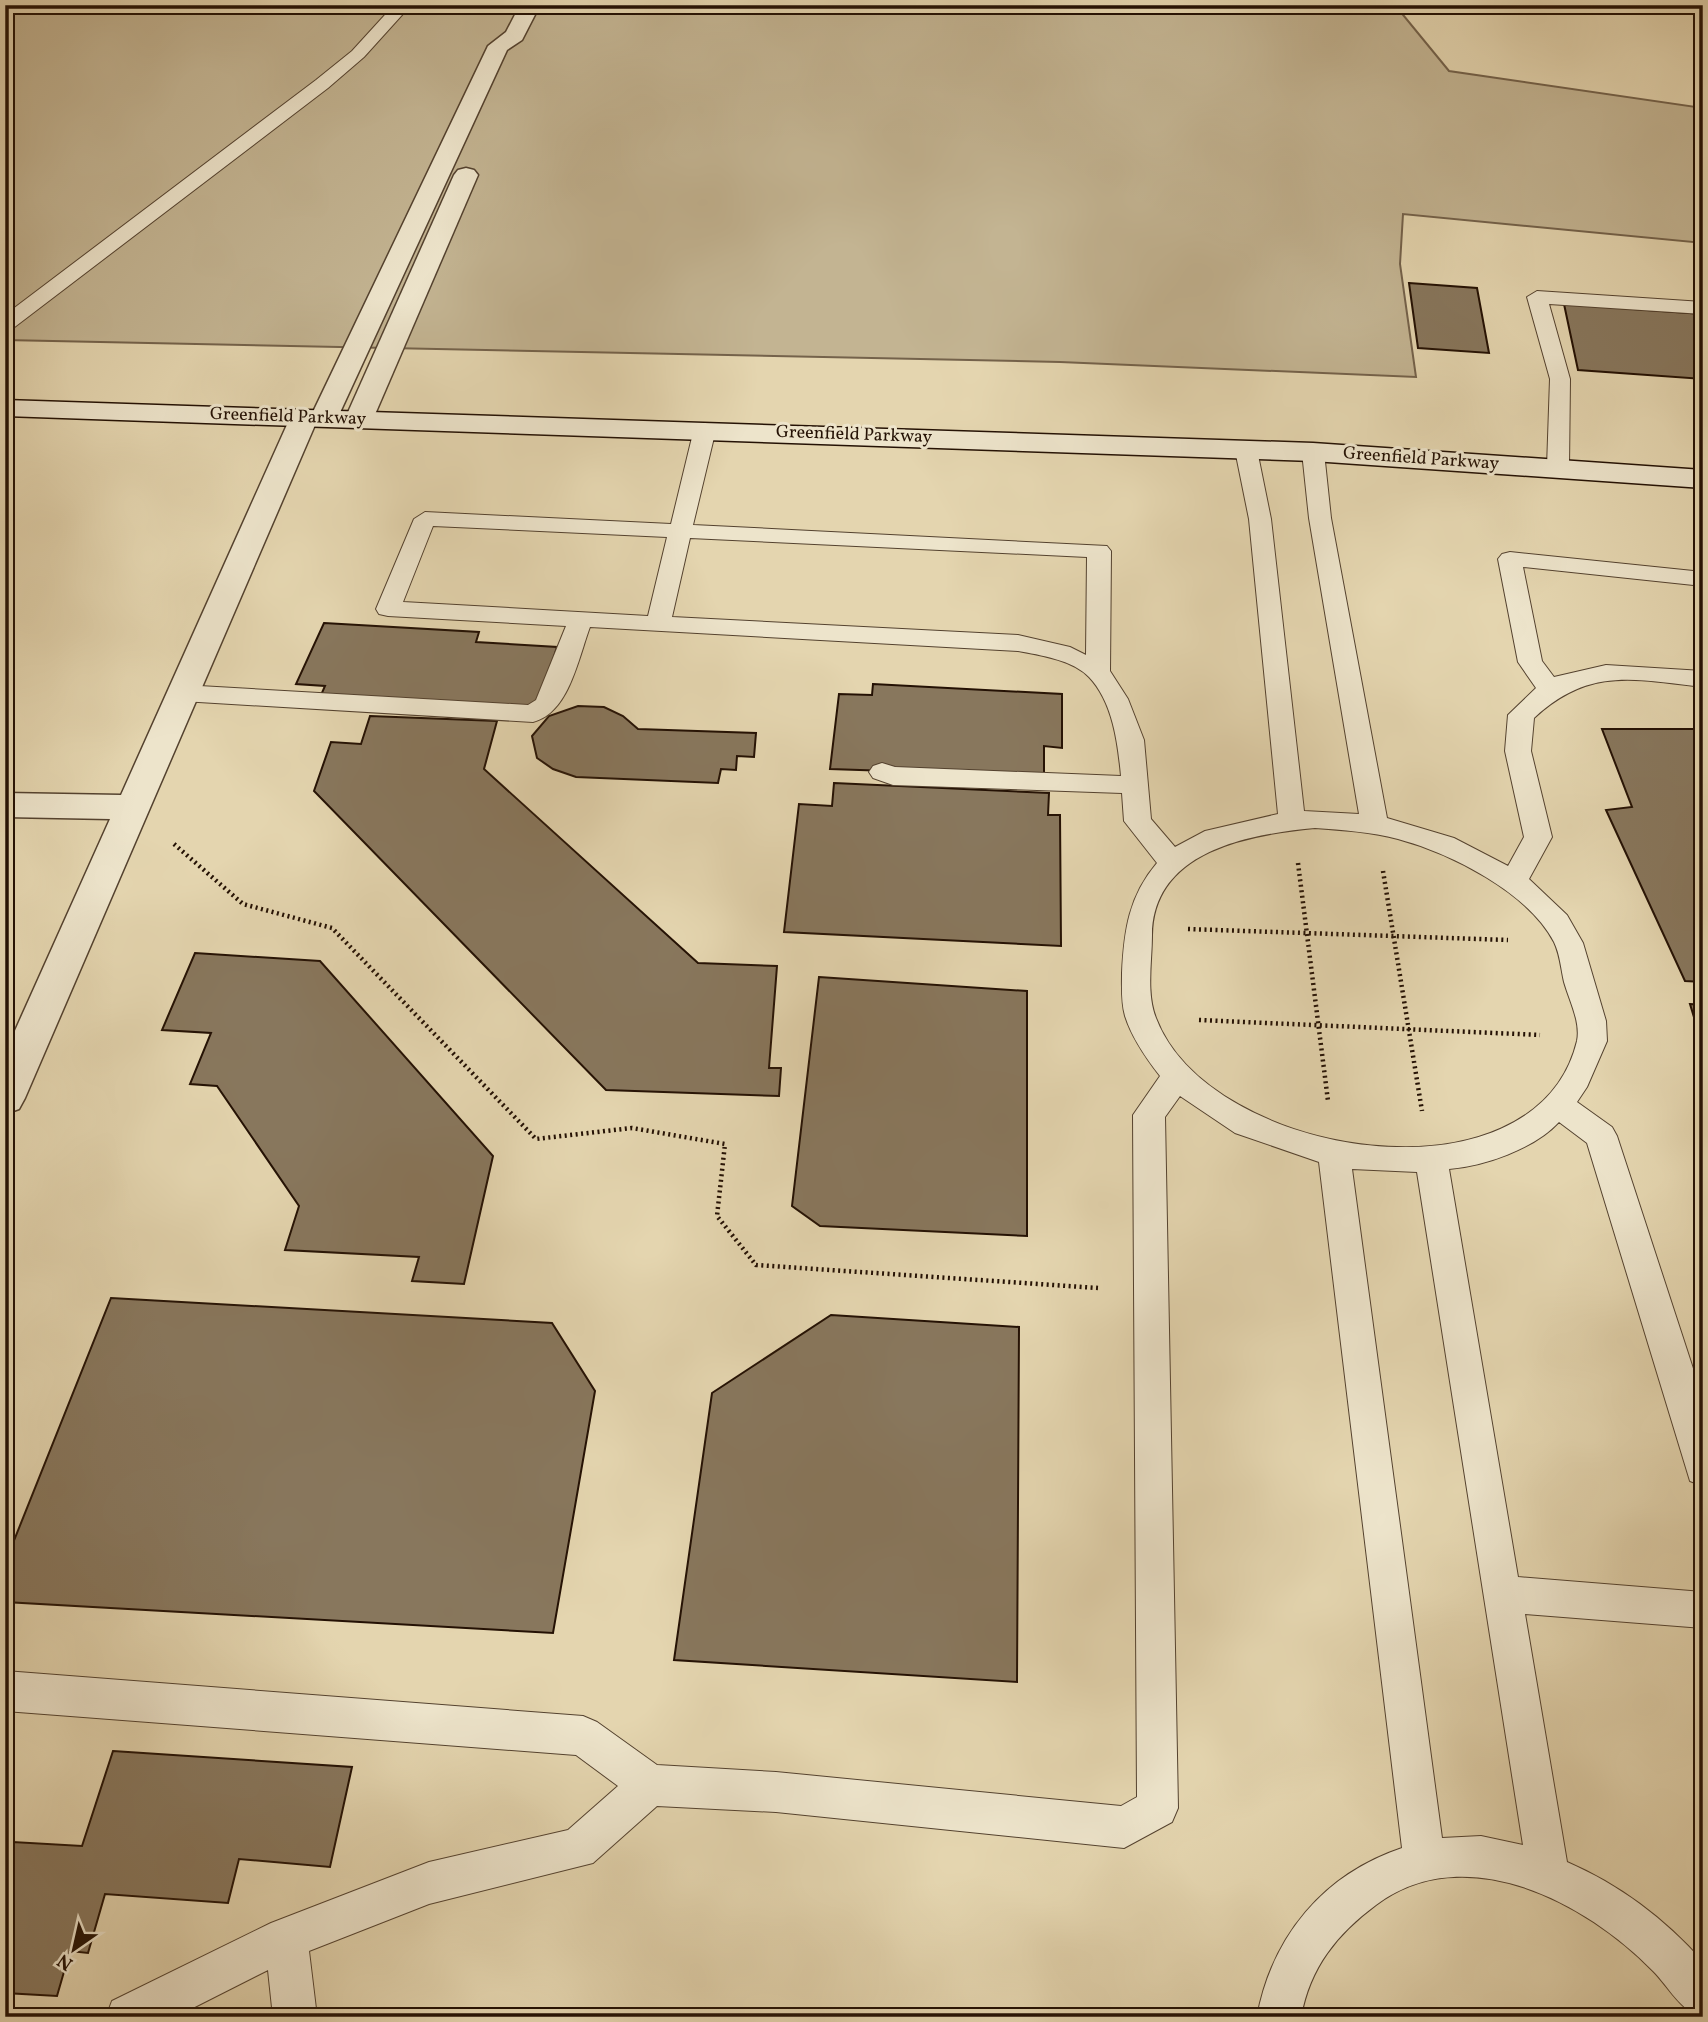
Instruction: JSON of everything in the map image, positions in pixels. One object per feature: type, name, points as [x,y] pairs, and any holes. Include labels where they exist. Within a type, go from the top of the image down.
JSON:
[{"type":"street","points":[[5,1098],[182,693],[314,418],[498,46],[515,36],[530,5]]},
{"type":"street","points":[[499,99],[522,48],[515,36]]},
{"type":"street","points":[[359,419],[477,150]]},
{"type":"street","name":"Greenfield Parkway","points":[[5,408],[705,429],[1313,452],[1703,479]]},
{"type":"street","points":[[5,806],[131,807]]},
{"type":"lane","points":[[5,325],[323,84],[358,54],[403,5]]},
{"type":"lane","points":[[1558,467],[1560,379],[1537,297],[1703,308]]},
{"type":"lane","points":[[658,624],[705,429]]},
{"type":"lane","points":[[1246,450],[1260,519],[1293,821]]},
{"type":"lane","points":[[1313,452],[1320,518],[1375,825]]},
{"type":"lane","points":[[1098,671],[1099,551],[683,529],[425,519],[388,609],[1018,643],[1061,652],[1098,671],[1115,699],[1131,740],[1138,821],[1172,862]]},
{"type":"lane","points":[[1550,689],[1530,662],[1510,559],[1703,579]]},
{"type":"lane","points":[[182,693],[533,714],[547,705],[581,620]]},
{"type":"lane","points":[[1513,883],[1538,837],[1518,751],[1521,715],[1550,689],[1583,676],[1627,671],[1703,679]]},
{"type":"lane","points":[[882,772],[893,776],[1135,785]]},
{"type":"lane","points":[[1315,819],[1375,825],[1440,844],[1513,883],[1541,905],[1568,942],[1593,1038],[1578,1076],[1557,1104],[1528,1128],[1491,1147],[1431,1160],[1399,1162],[1300,1147],[1253,1128],[1212,1104],[1178,1075],[1157,1049],[1139,1017],[1138,927],[1152,884],[1172,862],[1201,844],[1236,830],[1315,819]]},
{"type":"lane","points":[[5,1691],[583,1736],[650,1785],[776,1792],[1124,1828],[1158,1808],[1149,1115],[1178,1075]]},
{"type":"lane","points":[[1557,1104],[1601,1136],[1697,1420],[1703,1469]]},
{"type":"lane","points":[[1334,1154],[1424,1860]]},
{"type":"lane","points":[[1431,1160],[1548,1872]]},
{"type":"lane","points":[[1502,1594],[1703,1610]]},
{"type":"lane","points":[[128,2017],[286,1938],[429,1884],[578,1848],[650,1785]]},
{"type":"lane","points":[[1279,2017],[1296,1965],[1318,1926],[1348,1896],[1383,1875],[1424,1860],[1463,1856],[1506,1861],[1548,1872],[1598,1896],[1644,1929],[1685,1972],[1703,1996]]},
{"type":"lane","points":[[286,1938],[295,2017]]},
{"type":"path","points":[[131,807],[243,904],[332,928],[536,1139],[632,1128],[725,1143],[718,1216],[756,1265],[1152,1292]]},
{"type":"path","points":[[1293,821],[1334,1154]]},
{"type":"path","points":[[1375,825],[1431,1160]]},
{"type":"path","points":[[1138,927],[1568,942]]},
{"type":"path","points":[[1139,1017],[1593,1038]]},
{"type":"shaded area","points":[[5,5],[1395,5],[1449,71],[1703,108],[1703,243],[1403,214],[1400,264],[1416,377],[1060,362],[5,340]]},
{"type":"building","points":[[1409,283],[1477,288],[1489,353],[1418,348]]},
{"type":"building","points":[[1564,304],[1703,314],[1703,379],[1578,370]]},
{"type":"building","points":[[324,623],[479,632],[476,642],[557,647],[538,709],[321,695],[325,686],[296,684]]},
{"type":"building","points":[[873,684],[1062,694],[1062,748],[1044,746],[1044,776],[830,769],[839,694],[872,695]]},
{"type":"building","points":[[578,706],[604,707],[623,716],[638,729],[756,733],[754,757],[737,756],[736,770],[721,769],[718,783],[576,777],[553,769],[537,758],[532,736],[549,716]]},
{"type":"building","points":[[370,716],[497,721],[484,769],[698,963],[777,966],[769,1068],[781,1068],[779,1096],[606,1090],[314,791],[331,742],[361,744]]},
{"type":"building","points":[[1602,729],[1703,729],[1703,982],[1685,981],[1606,810],[1632,807]]},
{"type":"building","points":[[834,783],[1049,793],[1048,815],[1060,815],[1061,946],[784,932],[799,804],[832,806]]},
{"type":"building","points":[[195,953],[320,961],[493,1156],[464,1284],[412,1281],[419,1257],[285,1250],[299,1206],[217,1086],[190,1084],[211,1033],[162,1030]]},
{"type":"building","points":[[819,977],[1027,991],[1027,1236],[820,1226],[792,1206]]},
{"type":"building","points":[[1690,1004],[1703,1005],[1703,1047]]},
{"type":"building","points":[[111,1298],[552,1323],[595,1391],[553,1633],[5,1602],[5,1563]]},
{"type":"building","points":[[831,1315],[1019,1327],[1017,1682],[674,1660],[712,1393]]},
{"type":"building","points":[[113,1751],[352,1767],[330,1867],[239,1859],[228,1903],[105,1894],[88,1953],[70,1951],[57,1996],[5,1993],[5,1864],[13,1842],[82,1846]]}]
